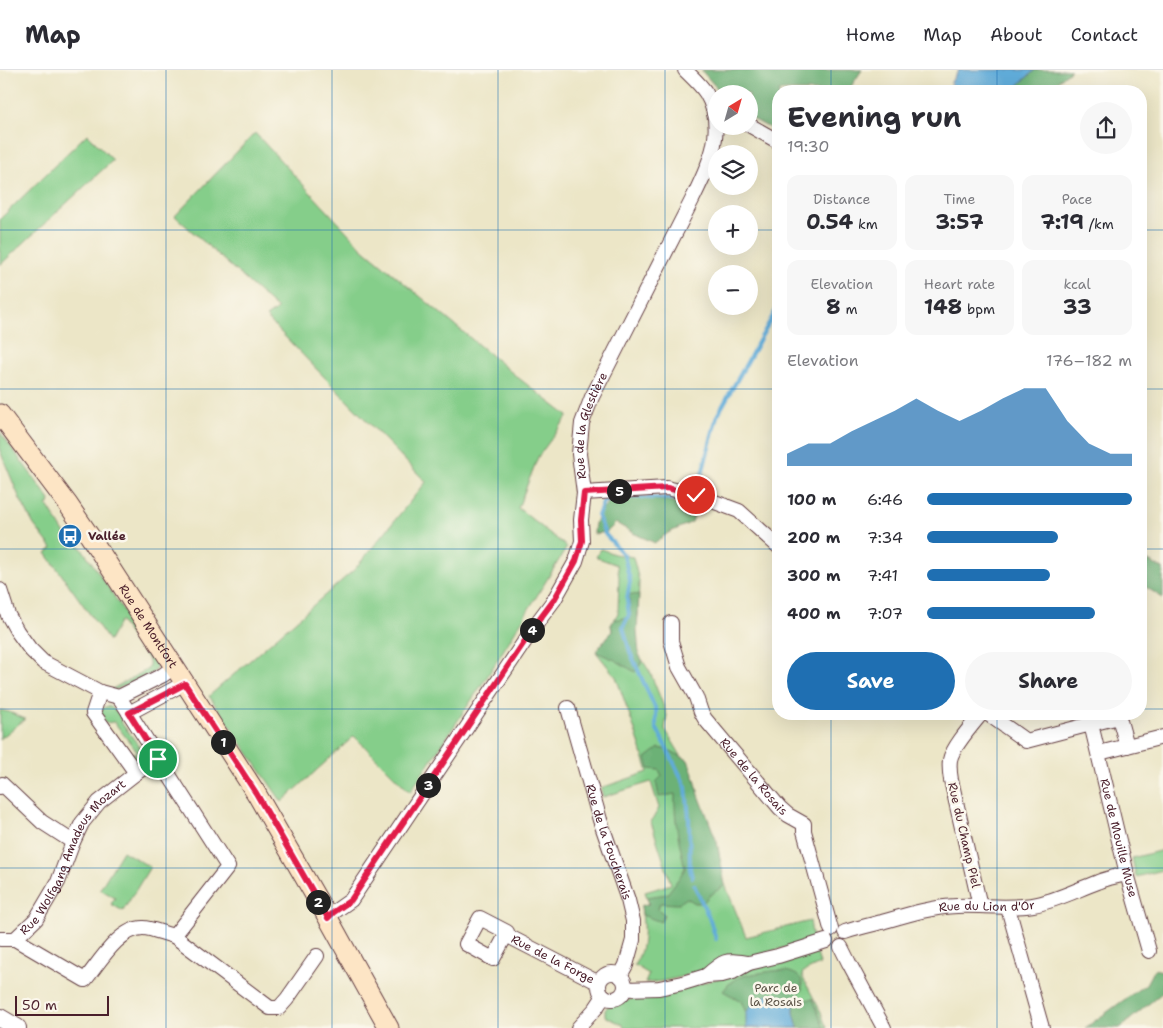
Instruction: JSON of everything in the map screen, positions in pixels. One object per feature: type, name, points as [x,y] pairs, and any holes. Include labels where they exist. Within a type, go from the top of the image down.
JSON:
[{"type":"main road","name":"Rue de Montfort","points":[[0,414],[67,503],[256,793],[389,1028]]},
{"type":"street","name":"Rue de la Glestière","points":[[685,70],[708,98]]},
{"type":"street","points":[[758,130],[772,138]]},
{"type":"street","name":"Rue de la Glestière","points":[[328,918],[351,900],[554,600],[576,561],[582,541],[581,520],[584,493],[580,454],[582,423],[592,397],[705,173],[715,147],[717,135]]},
{"type":"street","points":[[584,493],[667,488],[696,495],[739,511],[772,541]]},
{"type":"street","points":[[0,590],[8,615],[17,631],[30,649],[43,662],[100,692],[118,698],[228,867],[174,936]]},
{"type":"street","name":"Rue de la Rosais","points":[[671,623],[671,641],[679,667],[696,697],[705,719],[780,808],[804,824],[804,831],[829,935]]},
{"type":"street","points":[[118,698],[174,667]]},
{"type":"street","points":[[129,713],[185,684]]},
{"type":"street","points":[[100,692],[93,713],[136,773]]},
{"type":"street","name":"Rue de la Foucherais","points":[[568,708],[600,820],[628,900],[633,921],[633,940],[626,965],[620,976]]},
{"type":"street","name":"Rue du Champ Piel","points":[[976,720],[950,758],[949,769],[980,906]]},
{"type":"street","points":[[996,720],[1026,741],[1104,720]]},
{"type":"street","points":[[1120,720],[1128,746]]},
{"type":"street","name":"Rue de Mouille Muse","points":[[1092,724],[1127,874],[1149,950]]},
{"type":"street","points":[[1099,753],[1163,737]]},
{"type":"street","name":"Rue Wolfgang Amadeus Mozart","points":[[16,938],[36,919],[58,882],[82,823],[99,802],[136,773],[158,759]]},
{"type":"street","points":[[0,787],[2,784],[42,822],[73,842]]},
{"type":"street","name":"Rue du Lion d'Or","points":[[845,932],[933,908],[955,906],[1008,908],[1033,905],[1051,901],[1096,882],[1127,874]]},
{"type":"street","points":[[1008,908],[1042,1028]]},
{"type":"street","points":[[0,939],[16,938],[85,980],[116,941],[128,932],[143,928],[174,936],[270,1008],[279,1008],[287,1000],[317,956]]},
{"type":"street","points":[[625,990],[659,988],[706,976],[728,974],[749,963],[829,935],[834,928],[840,928],[845,932],[847,936],[846,942],[841,947],[832,948],[829,935]]},
{"type":"street","name":"Rue de la Forge","points":[[506,935],[602,990]]},
{"type":"street","points":[[841,947],[848,964],[884,1028]]},
{"type":"street","points":[[578,1028],[596,1008],[604,976],[616,974],[625,982],[625,990],[616,998],[612,999],[602,990]]},
{"type":"street","points":[[0,1018],[17,1028]]},
{"type":"green space","points":[[701,70],[862,70],[852,85],[772,85],[772,129],[758,122],[758,85],[714,85]]},
{"type":"green space","points":[[1035,70],[1071,70],[1053,85],[1019,85]]},
{"type":"green space","points":[[255,133],[362,248],[516,376],[568,416],[538,457],[518,508],[567,547],[487,677],[410,792],[354,736],[282,802],[209,696],[355,569],[426,482],[266,317],[278,309],[175,216]]},
{"type":"green space","points":[[87,134],[113,160],[0,265],[0,219]]},
{"type":"green space","points":[[0,432],[50,500],[47,505],[68,539],[74,539],[86,554],[155,658],[156,666],[153,673],[115,690],[112,689],[148,669],[149,661],[120,621],[109,641],[46,553],[52,548],[34,525],[20,499],[0,451]]},
{"type":"green space","points":[[618,496],[669,501],[697,508],[692,522],[668,533],[655,543],[616,523],[607,532],[594,534],[594,527],[600,512]]},
{"type":"green space","points":[[601,549],[614,554],[633,557],[639,581],[638,616],[633,628],[639,655],[650,672],[667,715],[665,729],[695,779],[699,819],[746,937],[810,921],[813,939],[660,981],[645,983],[649,974],[634,965],[641,951],[642,944],[641,906],[649,903],[645,892],[671,884],[651,822],[659,808],[651,782],[603,797],[601,788],[648,772],[616,677],[596,652],[612,631],[611,625],[618,613],[619,577],[617,565],[596,557]]},
{"type":"green space","points":[[1147,560],[1163,569],[1163,598],[1147,588]]},
{"type":"green space","points":[[629,594],[639,595],[637,630],[639,655],[643,661],[635,672],[615,660],[596,652],[612,631],[611,625],[614,620],[630,617]]},
{"type":"green space","points":[[109,706],[122,718],[120,721],[140,747],[143,745],[148,753],[144,761],[138,763],[135,761],[129,753],[138,753],[114,722],[105,723],[100,711]]},
{"type":"green space","points":[[0,710],[25,719],[0,739]]},
{"type":"green space","points":[[659,748],[671,751],[688,760],[717,842],[725,885],[709,896],[703,903],[695,903],[687,898],[678,904],[660,903],[658,909],[664,914],[661,922],[642,915],[641,906],[649,904],[647,897],[667,894],[685,868],[677,831],[675,794],[659,797],[656,782],[662,776],[659,770],[649,769],[646,758]]},
{"type":"green space","points":[[1163,850],[1163,870],[1136,877],[1132,858]]},
{"type":"green space","points":[[123,851],[150,867],[123,911],[111,904],[115,898],[100,889]]},
{"type":"green space","name":"Parc de la Rosais","points":[[816,950],[820,964],[803,972],[802,976],[821,1012],[827,1028],[624,1028],[623,1025],[605,1016],[605,1010],[608,1006],[643,996],[667,994]]},
{"type":"green space","points":[[1154,969],[1163,971],[1163,992],[1120,1028],[1085,1028],[1146,984]]},
{"type":"green space","points":[[773,971],[785,971],[797,975],[802,981],[802,990],[794,998],[767,996],[761,998],[746,1013],[741,1001],[723,991],[730,983],[740,977]]},
{"type":"green space","points":[[813,999],[824,1028],[798,1028],[794,1004],[802,1000]]},
{"type":"water","points":[[959,70],[1035,70],[1019,85],[951,85],[951,82]]},
{"type":"water","points":[[767,995],[794,998],[794,1013],[798,1028],[746,1028],[746,1013],[753,1003]]},
{"type":"waterway","points":[[695,488],[701,478],[717,416],[772,318]]},
{"type":"waterway","points":[[617,497],[603,502],[598,516],[605,534],[624,555],[630,581],[627,599],[629,615],[623,627],[630,652],[656,710],[656,727],[686,787],[692,877]]},
{"type":"waterway","points":[[628,497],[679,499]]},
{"type":"waterway","points":[[694,885],[710,920],[716,939]]},
{"type":"place","name":"Vallée","points":[[70,536]]},
{"type":"route","points":[[158,759],[129,713],[185,684],[256,793],[328,918],[351,900],[554,600],[576,561],[582,541],[581,520],[584,493],[667,488],[696,495]]}]
